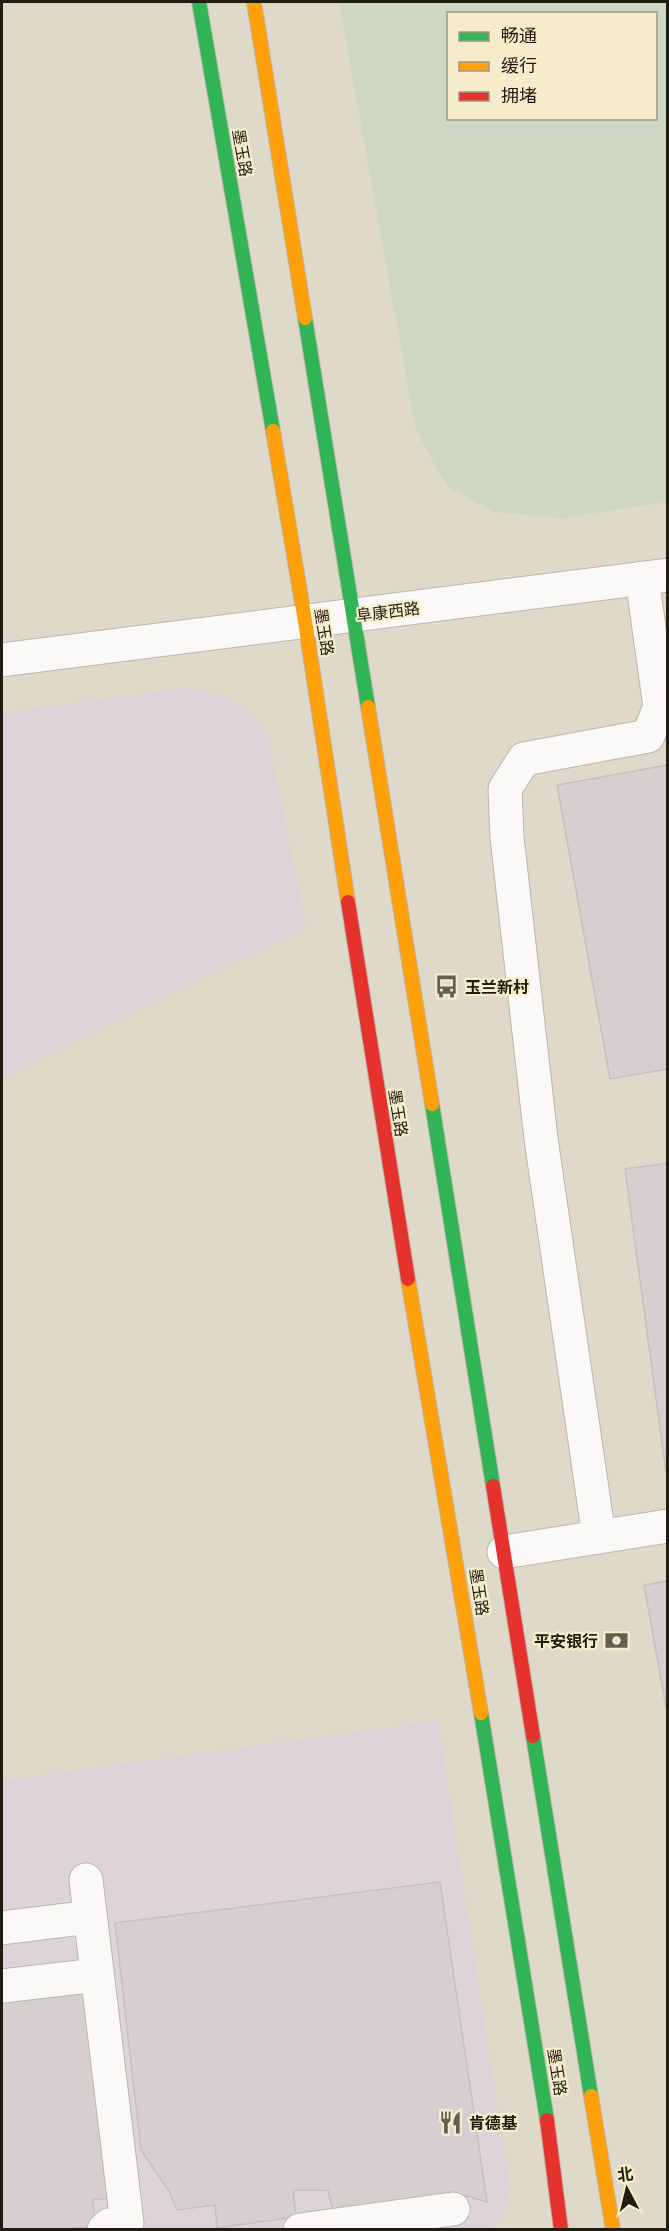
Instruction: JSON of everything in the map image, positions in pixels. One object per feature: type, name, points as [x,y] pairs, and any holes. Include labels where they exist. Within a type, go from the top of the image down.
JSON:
[{"type":"main road","name":"墨玉路","points":[[199,2],[305,621],[383,1126],[543,2088],[561,2229]]},
{"type":"main road","name":"墨玉路","points":[[254,2],[612,2229]]},
{"type":"street","name":"阜康西路","points":[[2,660],[655,576]]},
{"type":"street","points":[[599,1537],[541,1138],[507,837],[505,789],[524,759],[648,736],[664,713],[655,576]]},
{"type":"street","points":[[504,1552],[668,1526]]},
{"type":"street","points":[[86,1880],[127,2223],[109,2225],[105,2229]]},
{"type":"street","points":[[2,1928],[90,1917]]},
{"type":"street","points":[[2,1986],[97,1975]]},
{"type":"street","points":[[300,2229],[453,2209]]},
{"type":"shaded area","points":[[189,688],[220,695],[251,714],[269,741],[306,927],[2,1078],[2,713]]},
{"type":"shaded area","points":[[438,1721],[510,2191],[503,2216],[488,2230],[2,2229],[2,1781]]},
{"type":"green space","points":[[339,2],[667,2],[667,502],[562,518],[495,512],[447,486],[416,431]]},
{"type":"building","points":[[668,765],[668,1069],[610,1079],[557,785]]},
{"type":"building","points":[[668,1163],[668,1471],[666,1472],[625,1169]]},
{"type":"building","points":[[668,1581],[668,1718],[644,1585]]},
{"type":"building","points":[[440,1882],[487,2202],[467,2196],[334,2215],[328,2190],[293,2190],[296,2217],[217,2228],[215,2205],[177,2210],[169,2191],[141,2150],[115,1923]]},
{"type":"building","points":[[87,1987],[111,2198],[93,2200],[95,2226],[59,2230],[2,2230],[2,1998]]},
{"type":"traffic: fast","points":[[199,2],[273,431]]},
{"type":"traffic: fast","points":[[305,318],[368,707]]},
{"type":"traffic: fast","points":[[432,1104],[493,1486]]},
{"type":"traffic: fast","points":[[481,1713],[547,2120]]},
{"type":"traffic: fast","points":[[533,1736],[591,2096]]},
{"type":"traffic: slow","points":[[254,2],[305,318]]},
{"type":"traffic: slow","points":[[273,431],[348,902]]},
{"type":"traffic: slow","points":[[368,707],[432,1104]]},
{"type":"traffic: slow","points":[[408,1279],[481,1713]]},
{"type":"traffic: slow","points":[[591,2096],[613,2230]]},
{"type":"traffic: jam","points":[[348,902],[408,1279]]},
{"type":"traffic: jam","points":[[493,1486],[533,1736]]},
{"type":"traffic: jam","points":[[547,2120],[561,2230]]},
{"type":"place","name":"玉兰新村","points":[[447,987]]},
{"type":"place","name":"平安银行","points":[[616,1641]]},
{"type":"place","name":"肯德基","points":[[451,2123]]}]
